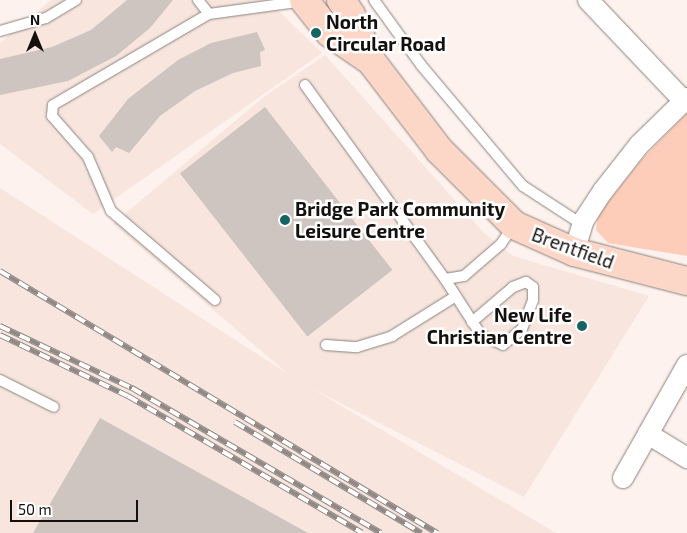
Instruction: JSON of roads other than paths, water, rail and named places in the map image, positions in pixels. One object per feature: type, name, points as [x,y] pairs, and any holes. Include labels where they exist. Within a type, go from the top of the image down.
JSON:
[{"type":"main road","name":"Brentfield","points":[[304,0],[330,33],[372,61]]},
{"type":"main road","name":"Brentfield","points":[[341,0],[352,15],[372,61],[439,150],[514,225],[574,252],[678,279]]},
{"type":"street","points":[[574,252],[583,225],[603,191],[633,153],[685,99],[588,0]]},
{"type":"street","points":[[623,478],[687,365]]},
{"type":"street","points":[[648,434],[687,458]]},
{"type":"lane","points":[[0,31],[46,18],[76,0]]},
{"type":"lane","points":[[198,0],[209,14]]},
{"type":"lane","points":[[215,300],[111,211],[88,157],[52,116],[53,105],[209,14],[304,0]]},
{"type":"lane","points":[[374,0],[421,65],[523,186],[583,225]]},
{"type":"lane","points":[[305,85],[456,296],[472,322],[481,336],[503,345],[522,329],[533,300],[533,286],[526,282],[513,286],[472,322]]},
{"type":"lane","points":[[444,279],[464,276],[501,244],[514,225]]},
{"type":"lane","points":[[326,345],[357,346],[392,336],[456,296]]},
{"type":"lane","points":[[0,380],[54,407]]},
{"type":"railway","points":[[0,271],[437,533]]},
{"type":"railway","points":[[0,326],[132,388],[381,533]]},
{"type":"railway","points":[[0,335],[128,396],[362,533]]},
{"type":"railway","points":[[235,422],[421,533]]},
{"type":"place","name":"North Circular Road","points":[[316,33]]},
{"type":"place","name":"Bridge Park Community Leisure Centre","points":[[285,220]]},
{"type":"place","name":"New Life Christian Centre","points":[[582,326]]}]
